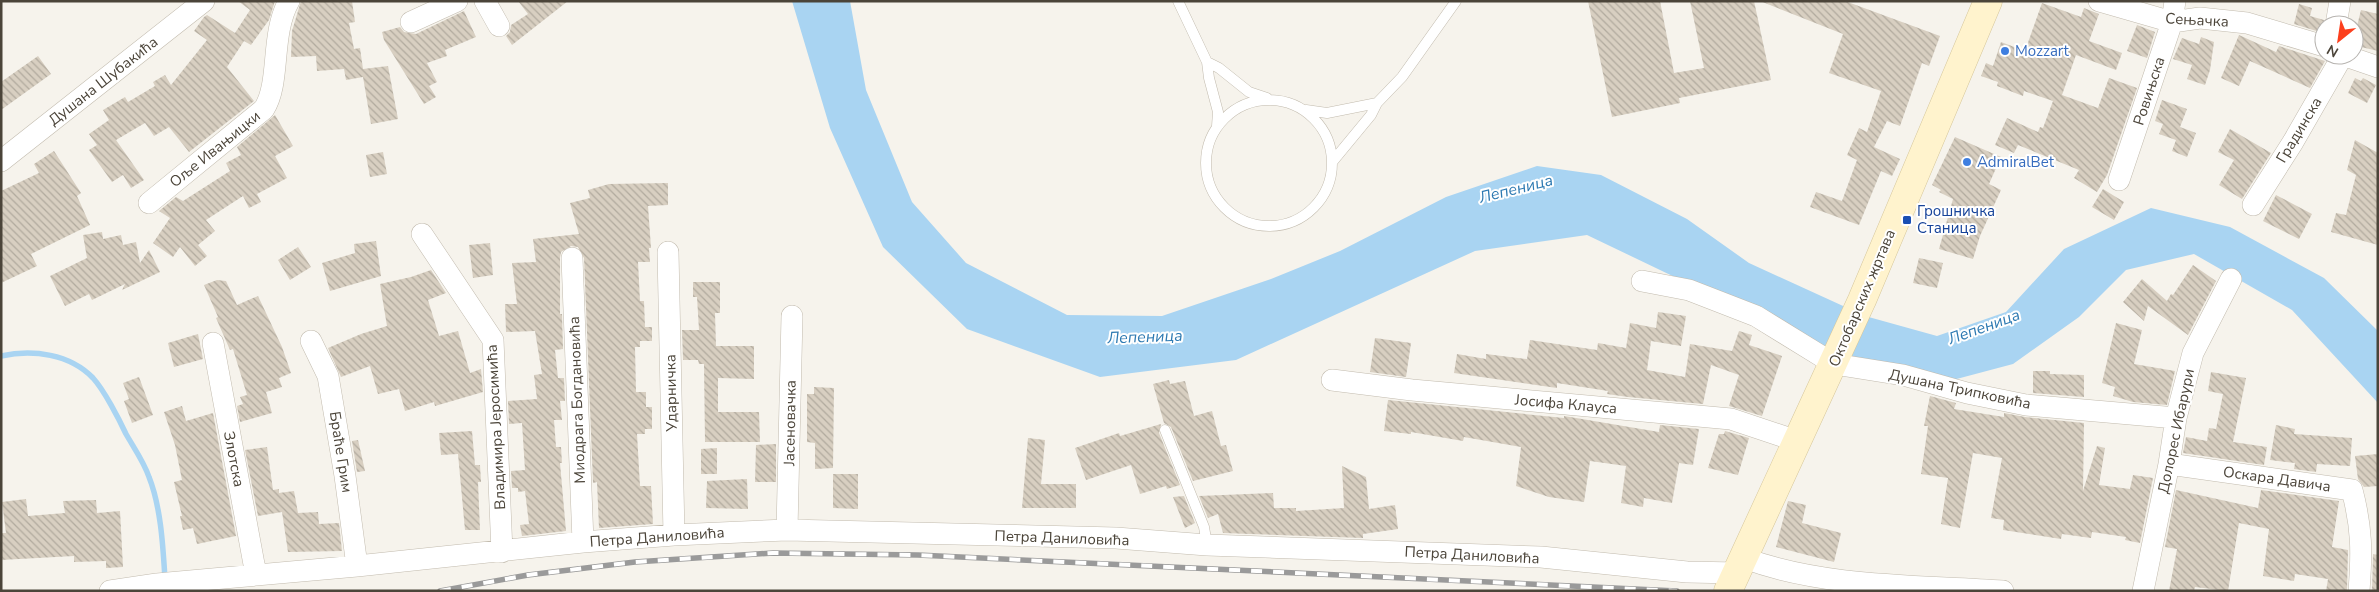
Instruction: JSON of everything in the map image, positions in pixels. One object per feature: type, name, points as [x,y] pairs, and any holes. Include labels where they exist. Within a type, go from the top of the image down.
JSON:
[{"type":"street","name":"Душана Шубакића","points":[[1,161],[204,1]]},
{"type":"street","name":"Оље Ивањицки","points":[[149,203],[264,109],[270,95],[277,35],[288,1]]},
{"type":"street","points":[[411,22],[457,1]]},
{"type":"street","points":[[485,1],[499,26]]},
{"type":"street","name":"Октобарских жртава","points":[[1737,574],[1862,300],[1988,1]]},
{"type":"street","name":"Сењачка","points":[[2099,1],[2172,22],[2200,18],[2247,23],[2314,43]]},
{"type":"street","name":"Ровињска","points":[[2119,180],[2172,22],[2175,1]]},
{"type":"street","points":[[2338,15],[2340,1]]},
{"type":"street","points":[[2364,62],[2378,67]]},
{"type":"street","name":"Градинска","points":[[2253,205],[2293,142],[2337,65]]},
{"type":"street","name":"Владимира Јеросимића","points":[[422,234],[494,340],[502,552]]},
{"type":"street","name":"Ударничка","points":[[668,252],[674,535]]},
{"type":"street","name":"Миодрага Богдановића","points":[[572,258],[583,542]]},
{"type":"street","name":"Долорес Ибарури","points":[[2143,591],[2169,464],[2176,418],[2193,353],[2231,279]]},
{"type":"street","points":[[1642,281],[1689,290],[1756,316],[1837,357]]},
{"type":"street","name":"Јасеновачка","points":[[787,530],[792,316]]},
{"type":"street","name":"Браће Грим","points":[[312,341],[328,376],[345,476],[357,566]]},
{"type":"street","name":"Злотска","points":[[213,344],[256,575]]},
{"type":"street","name":"Душана Трипковића","points":[[1837,357],[1967,392],[2026,404],[2176,418]]},
{"type":"street","name":"Јосифа Клауса","points":[[1332,380],[1432,392],[1731,419],[1797,441]]},
{"type":"street","name":"Оскара Давича","points":[[2169,464],[2352,490],[2369,522],[2362,550],[2359,591]]},
{"type":"street","name":"Петра Даниловића","points":[[110,591],[166,583],[502,552],[583,542],[674,535],[787,530],[1116,538],[1207,545],[1541,557],[1679,571],[1737,574],[1785,572],[1817,578],[2003,591]]},
{"type":"lane","points":[[1178,1],[1207,62],[1208,78],[1218,112],[1217,126]]},
{"type":"lane","points":[[1333,161],[1371,115],[1377,103],[1402,77],[1456,1]]},
{"type":"lane","points":[[1207,62],[1219,68],[1250,92],[1268,99]]},
{"type":"lane","points":[[1268,99],[1288,101],[1306,110],[1320,124],[1330,141],[1333,161],[1331,181],[1322,199],[1308,214],[1291,223],[1278,225],[1251,224],[1228,210],[1218,201],[1209,184],[1205,164],[1208,144],[1217,126],[1231,112],[1248,102],[1268,99]]},
{"type":"lane","points":[[1306,110],[1327,113],[1377,103]]},
{"type":"lane","points":[[1165,430],[1204,527],[1207,545]]},
{"type":"water","name":"Лепеница","points":[[792,1],[850,1],[866,90],[912,202],[966,263],[1067,315],[1162,316],[1271,279],[1340,251],[1446,197],[1537,166],[1601,175],[1687,219],[1749,263],[1865,316],[1937,336],[2006,312],[2064,249],[2151,208],[2230,227],[2324,278],[2378,331],[2378,403],[2292,310],[2194,254],[2126,270],[2079,317],[2013,364],[1949,381],[1850,361],[1587,235],[1475,251],[1236,360],[1100,377],[967,329],[883,247],[830,128]]},
{"type":"building","points":[[238,1],[275,1],[269,20],[251,45],[244,41],[227,67],[254,101],[189,152],[169,127],[154,136],[145,123],[116,140],[144,180],[131,188],[123,175],[112,182],[89,150],[97,145],[89,134],[109,120],[103,110],[125,97],[128,102],[155,86],[153,82],[165,75],[171,85],[207,40],[194,31],[204,17],[207,15],[235,33],[250,10]]},
{"type":"building","points":[[301,1],[352,1],[355,22],[349,23],[354,49],[360,48],[363,69],[388,66],[398,119],[371,124],[363,77],[346,80],[344,69],[317,71],[316,56],[291,57],[292,31]]},
{"type":"building","points":[[518,1],[568,1],[512,45],[506,36],[510,32],[511,25],[528,14]]},
{"type":"building","points":[[1588,1],[1660,1],[1674,73],[1704,68],[1690,1],[1754,1],[1771,80],[1679,98],[1680,103],[1612,117]]},
{"type":"building","points":[[1760,1],[1845,1],[1940,36],[1929,66],[1922,63],[1900,126],[1887,121],[1874,147],[1900,159],[1892,176],[1881,171],[1859,225],[1810,207],[1816,192],[1842,201],[1857,160],[1847,155],[1859,128],[1867,132],[1881,91],[1829,73],[1843,34]]},
{"type":"building","points":[[2042,3],[2081,17],[2084,8],[2099,14],[2089,41],[2122,53],[2116,70],[2076,55],[2062,95],[2098,108],[2109,78],[2137,88],[2107,175],[2097,192],[2074,178],[2079,170],[2018,145],[2014,153],[1995,145],[2007,118],[2038,132],[2040,127],[2043,128],[2053,101],[2024,91],[2023,96],[1997,86],[1998,82],[1981,76],[1986,63],[1993,66],[2001,42],[2025,51]]},
{"type":"building","points":[[2299,4],[2312,8],[2310,16],[2314,17],[2314,30],[2294,24]]},
{"type":"building","points":[[2361,10],[2378,14],[2378,51],[2364,48],[2364,15],[2360,15]]},
{"type":"building","points":[[464,11],[476,37],[445,50],[447,56],[427,63],[437,82],[429,86],[436,97],[424,104],[384,40],[382,32],[400,27],[404,32],[416,34]]},
{"type":"building","points":[[2137,25],[2155,32],[2147,58],[2127,51]]},
{"type":"building","points":[[2239,35],[2276,52],[2279,46],[2314,57],[2314,65],[2323,65],[2310,88],[2250,61],[2239,86],[2221,78]]},
{"type":"building","points":[[2201,37],[2214,42],[2210,70],[2205,85],[2187,79],[2192,65],[2173,59],[2182,38],[2199,44]]},
{"type":"building","points":[[38,56],[51,74],[1,110],[1,82]]},
{"type":"building","points":[[2355,78],[2361,81],[2363,78],[2376,85],[2367,103],[2348,93]]},
{"type":"building","points":[[2162,100],[2187,109],[2180,127],[2196,133],[2187,157],[2172,151],[2176,140],[2159,134],[2163,124],[2155,121]]},
{"type":"building","points":[[275,115],[293,146],[275,156],[287,178],[257,194],[261,202],[249,208],[243,196],[206,220],[215,231],[198,245],[207,256],[195,266],[180,247],[173,257],[153,243],[170,218],[159,211],[176,197],[183,201],[230,171],[226,163],[241,155],[237,147]]},
{"type":"building","points":[[2230,129],[2271,153],[2242,199],[2219,185],[2234,160],[2218,152]]},
{"type":"building","points":[[1955,137],[2001,157],[1989,184],[2001,190],[1980,236],[1973,259],[1939,249],[1953,199],[1939,192],[1941,190],[1932,185]]},
{"type":"building","points":[[2355,140],[2378,153],[2378,245],[2331,232],[2336,213],[2346,215],[2356,175],[2347,170]]},
{"type":"building","points":[[54,151],[81,193],[77,196],[90,225],[31,254],[37,266],[1,283],[1,191],[39,173],[34,164]]},
{"type":"building","points":[[383,152],[387,174],[370,177],[366,155]]},
{"type":"building","points":[[668,183],[668,205],[648,206],[650,262],[638,262],[640,301],[644,301],[645,327],[652,327],[652,341],[640,341],[640,347],[635,347],[636,392],[646,392],[646,407],[652,407],[652,429],[645,429],[645,434],[637,434],[640,486],[651,486],[653,524],[599,528],[597,482],[593,483],[584,258],[578,247],[571,246],[561,252],[560,258],[560,314],[562,314],[563,349],[555,350],[558,378],[564,378],[565,401],[560,401],[562,420],[554,420],[556,447],[561,447],[562,463],[560,463],[566,531],[522,536],[520,525],[529,524],[525,491],[518,492],[518,488],[512,488],[511,471],[525,470],[522,423],[509,424],[508,401],[537,399],[534,375],[542,374],[535,331],[506,332],[505,304],[517,304],[512,263],[536,262],[533,239],[579,234],[570,203],[590,198],[588,190],[609,184]]},
{"type":"building","points":[[2103,189],[2124,202],[2114,220],[2092,207]]},
{"type":"building","points":[[2276,195],[2312,214],[2299,239],[2263,221]]},
{"type":"building","points":[[102,232],[103,239],[121,235],[123,245],[136,242],[140,263],[149,250],[160,272],[122,290],[125,284],[92,300],[89,294],[65,306],[50,276],[87,258],[83,235]]},
{"type":"building","points":[[376,241],[381,276],[330,291],[322,263],[355,253],[354,244]]},
{"type":"building","points":[[490,243],[493,275],[473,278],[469,245]]},
{"type":"building","points":[[298,247],[311,267],[290,280],[278,260]]},
{"type":"building","points":[[1919,258],[1943,263],[1937,288],[1913,283]]},
{"type":"building","points":[[2193,265],[2216,281],[2188,335],[2148,306],[2144,321],[2123,302],[2142,279],[2167,301]]},
{"type":"building","points":[[431,270],[446,293],[428,300],[439,336],[458,331],[470,373],[481,369],[483,392],[435,406],[434,402],[405,411],[399,389],[378,394],[370,366],[341,377],[328,348],[361,334],[387,326],[380,284]]},
{"type":"building","points":[[217,280],[226,281],[237,305],[258,296],[282,347],[291,373],[279,378],[282,387],[266,392],[272,413],[240,422],[237,406],[243,404],[240,397],[247,395],[233,349],[230,350],[204,285]]},
{"type":"building","points":[[693,282],[720,282],[720,313],[715,313],[716,346],[754,346],[754,379],[718,378],[718,412],[759,412],[760,442],[705,442],[704,364],[699,364],[698,360],[683,360],[682,330],[699,330],[697,297],[693,297]]},
{"type":"building","points":[[1658,312],[1686,316],[1681,346],[1651,341],[1647,370],[1685,377],[1690,344],[1732,351],[1739,331],[1752,335],[1749,345],[1782,356],[1762,416],[1729,406],[1739,375],[1711,365],[1703,404],[1607,394],[1608,391],[1557,383],[1557,388],[1454,373],[1457,354],[1486,359],[1486,354],[1527,359],[1530,340],[1597,350],[1598,343],[1626,348],[1630,323],[1656,328]]},
{"type":"building","points":[[2116,323],[2142,330],[2134,364],[2175,371],[2167,405],[2133,402],[2113,396],[2115,387],[2102,383]]},
{"type":"building","points":[[198,334],[203,359],[174,367],[168,343]]},
{"type":"building","points":[[1375,338],[1411,343],[1406,377],[1370,372]]},
{"type":"building","points":[[2033,371],[2050,371],[2050,374],[2084,375],[2084,397],[2033,393]]},
{"type":"building","points":[[2211,372],[2246,378],[2233,442],[2267,447],[2264,465],[2183,453],[2186,437],[2207,441],[2209,428],[2216,429],[2223,394],[2208,391]]},
{"type":"building","points":[[139,377],[153,415],[132,423],[124,401],[129,399],[123,383]]},
{"type":"building","points":[[1169,380],[1170,384],[1185,381],[1194,416],[1212,411],[1221,446],[1226,445],[1233,471],[1193,481],[1171,427],[1164,423],[1153,384]]},
{"type":"building","points":[[814,387],[834,388],[833,468],[815,469],[815,443],[807,442],[807,394],[814,394]]},
{"type":"building","points":[[1930,396],[1956,403],[1954,409],[2004,417],[2004,413],[2084,423],[2083,491],[2097,446],[2105,448],[2099,485],[2130,489],[2133,475],[2153,478],[2140,543],[2125,540],[2126,537],[2092,532],[2091,538],[2062,534],[2061,539],[2003,530],[2004,520],[1991,518],[2002,458],[1973,453],[1960,528],[1941,524],[1948,478],[1921,474],[1928,426],[1924,426]]},
{"type":"building","points":[[1388,400],[1564,418],[1564,416],[1659,432],[1660,425],[1699,429],[1693,465],[1679,463],[1672,503],[1644,498],[1643,507],[1621,503],[1626,466],[1590,461],[1584,502],[1549,497],[1516,486],[1521,447],[1464,437],[1463,441],[1411,432],[1411,434],[1384,431]]},
{"type":"building","points":[[182,406],[186,421],[213,413],[236,536],[197,544],[193,528],[183,530],[180,516],[182,516],[174,482],[182,480],[175,445],[164,412]]},
{"type":"building","points":[[1161,424],[1159,433],[1180,485],[1167,489],[1166,486],[1140,494],[1131,465],[1086,480],[1075,448],[1119,433],[1120,436]]},
{"type":"building","points":[[2276,425],[2295,429],[2294,434],[2352,438],[2350,466],[2317,464],[2316,472],[2294,469],[2295,463],[2270,460]]},
{"type":"building","points":[[472,431],[475,465],[480,465],[481,482],[478,482],[480,530],[465,530],[458,454],[441,455],[439,433]]},
{"type":"building","points":[[1725,431],[1749,438],[1738,475],[1708,468],[1719,434],[1724,434]]},
{"type":"building","points":[[1028,438],[1045,440],[1041,484],[1076,484],[1076,508],[1022,508]]},
{"type":"building","points":[[358,440],[365,471],[357,472],[352,441]]},
{"type":"building","points":[[776,444],[776,482],[755,482],[756,445]]},
{"type":"building","points":[[267,447],[273,490],[279,489],[279,493],[294,491],[298,513],[318,512],[319,524],[339,523],[342,551],[288,552],[282,512],[258,516],[245,450]]},
{"type":"building","points":[[717,448],[717,474],[701,474],[701,449]]},
{"type":"building","points":[[2378,454],[2378,486],[2364,487],[2358,479],[2355,456]]},
{"type":"building","points":[[1342,466],[1366,477],[1369,509],[1395,505],[1398,529],[1363,534],[1363,538],[1223,533],[1218,514],[1208,518],[1199,496],[1273,493],[1274,508],[1296,508],[1296,511],[1344,508]]},
{"type":"building","points":[[833,474],[858,474],[858,509],[833,508]]},
{"type":"building","points":[[747,479],[748,509],[706,508],[707,481]]},
{"type":"building","points":[[2176,490],[2258,508],[2261,490],[2339,501],[2332,547],[2348,550],[2347,591],[2326,591],[2328,579],[2295,574],[2294,581],[2263,576],[2269,529],[2239,523],[2228,591],[2195,587],[2194,591],[2169,591],[2177,549],[2165,547]]},
{"type":"building","points":[[1184,496],[1195,523],[1185,528],[1173,497]]},
{"type":"building","points":[[26,499],[28,516],[65,513],[63,501],[96,500],[97,513],[120,511],[123,567],[106,568],[106,561],[74,562],[74,556],[1,560],[1,533],[6,533],[2,502]]},
{"type":"building","points":[[1788,501],[1806,505],[1802,523],[1841,533],[1834,562],[1776,547]]},
{"type":"building","points":[[2373,554],[2378,555],[2378,591],[2372,591]]},
{"type":"waterway","points":[[1,356],[26,353],[50,355],[73,363],[84,370],[97,383],[147,471],[161,527],[165,579]]},
{"type":"railway","points":[[440,591],[528,575],[635,562],[773,553],[918,555],[1677,591]]},
{"type":"place","name":"Mozzart","points":[[2005,51]]},
{"type":"place","name":"AdmiralBet","points":[[1967,162]]},
{"type":"place","name":"Грошничка Станица","points":[[1907,220]]}]
